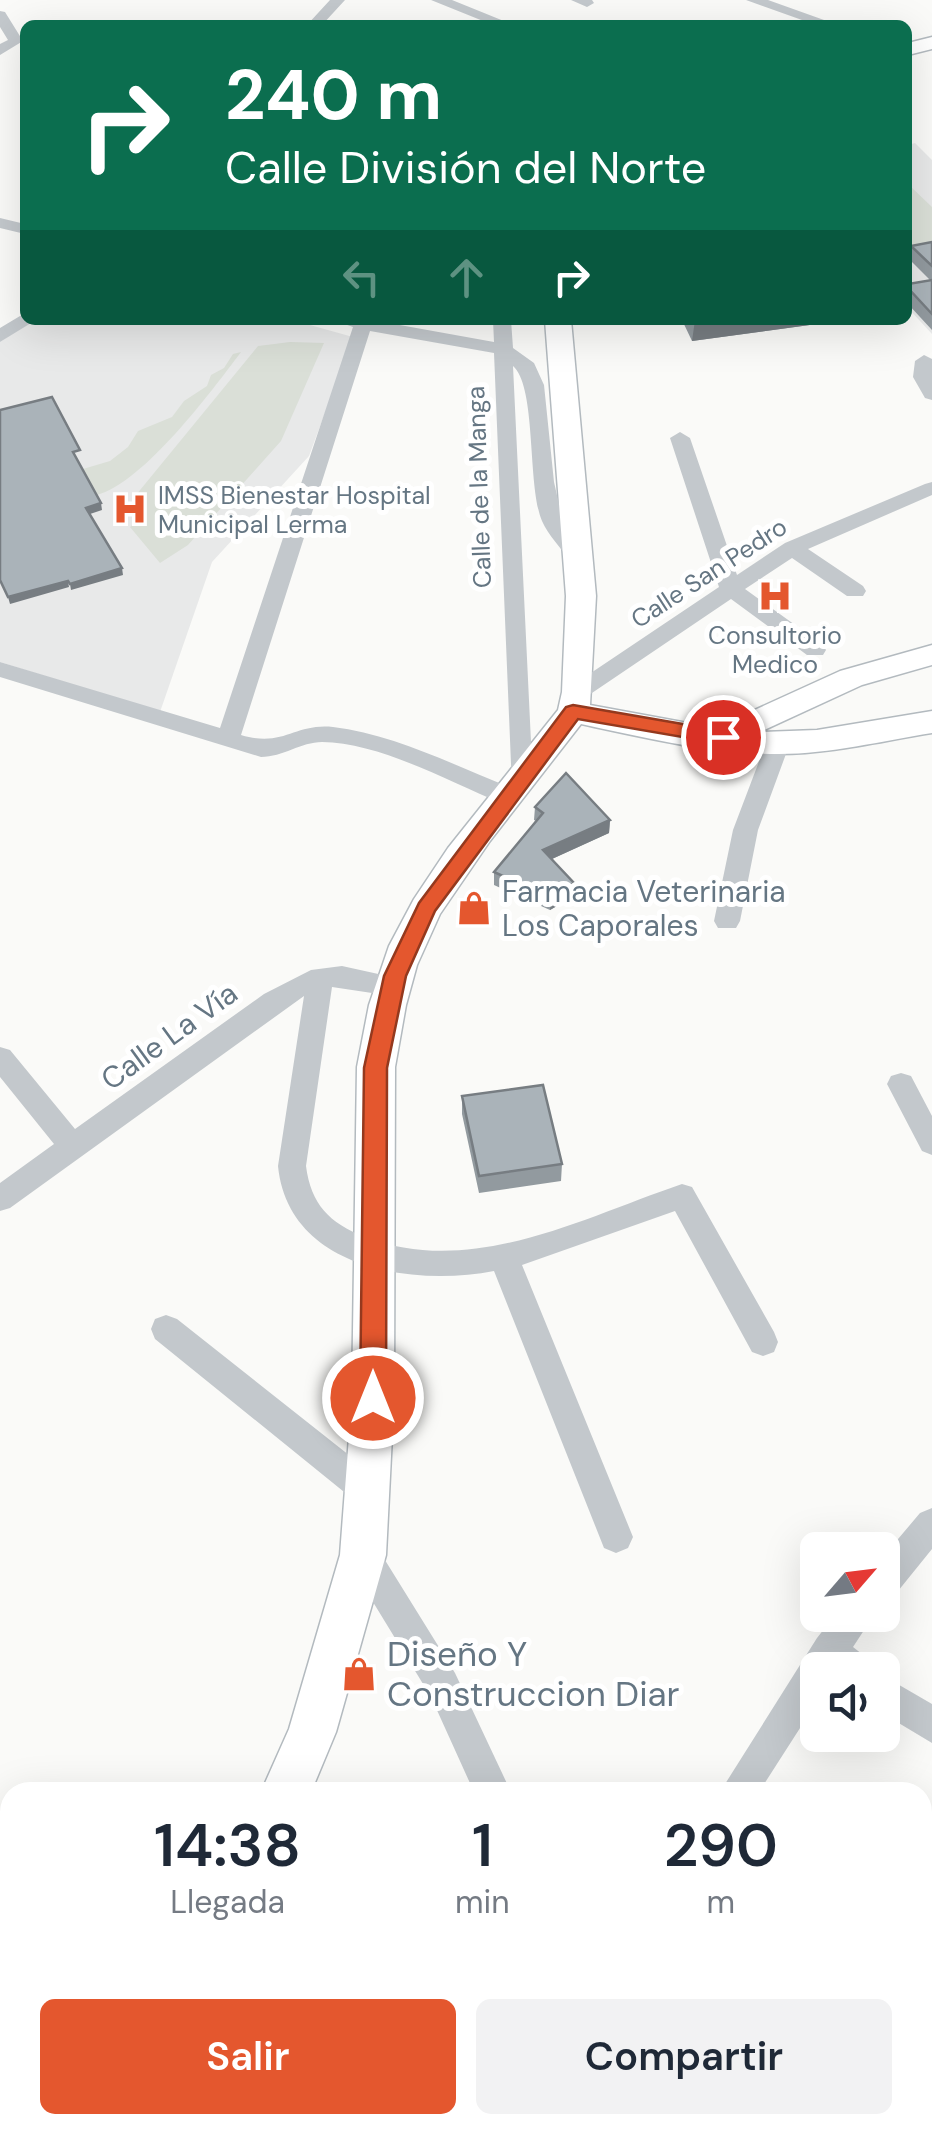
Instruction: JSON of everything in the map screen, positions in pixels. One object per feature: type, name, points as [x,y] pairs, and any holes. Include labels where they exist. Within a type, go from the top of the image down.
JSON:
[{"type":"main road","points":[[290,1782],[312,1732],[363,1556],[373,1398],[376,1068],[392,986],[426,908],[576,702],[581,596],[558,325]]},
{"type":"main road","points":[[723,737],[813,692],[900,661],[932,655]]},
{"type":"main road","points":[[576,702],[723,737],[778,743],[932,722]]},
{"type":"street","points":[[438,0],[493,20]]},
{"type":"street","points":[[753,0],[815,20]]},
{"type":"street","points":[[0,14],[16,41],[0,50]]},
{"type":"street","points":[[230,737],[351,325]]},
{"type":"street","name":"Calle de la Manga","points":[[368,325],[501,350],[515,790]]},
{"type":"street","points":[[502,325],[501,350],[528,367],[534,385],[544,482],[553,522],[578,556]]},
{"type":"street","points":[[924,362],[923,378],[932,394]]},
{"type":"street","points":[[680,438],[731,589],[815,650]]},
{"type":"street","name":"Calle San Pedro","points":[[576,702],[792,548],[932,488]]},
{"type":"street","points":[[792,548],[855,591]]},
{"type":"street","points":[[0,669],[261,748],[283,750],[316,734],[348,736],[515,790]]},
{"type":"street","points":[[727,921],[732,872],[743,831],[778,743]]},
{"type":"street","points":[[392,986],[334,974],[320,977],[292,1166],[294,1196],[304,1214],[324,1230],[372,1256],[449,1268],[504,1258],[682,1196],[764,1342]]},
{"type":"street","name":"Calle La Vía","points":[[0,1199],[273,1001],[320,977]]},
{"type":"street","points":[[0,1058],[72,1145]]},
{"type":"street","points":[[901,1084],[932,1142]]},
{"type":"street","points":[[504,1258],[616,1538]]},
{"type":"street","points":[[166,1328],[366,1489]]},
{"type":"street","points":[[900,1562],[932,1524]]},
{"type":"street","points":[[363,1556],[444,1685],[488,1782]]},
{"type":"street","points":[[900,1704],[932,1725]]},
{"type":"street","points":[[746,1782],[800,1713]]},
{"type":"shaded area","points":[[912,144],[932,160],[932,334],[912,312]]},
{"type":"shaded area","points":[[912,188],[932,207],[932,244],[912,248]]},
{"type":"shaded area","name":"IMSS Bienestar Hospital Municipal Lerma","points":[[26,325],[310,325],[353,337],[309,456],[212,562],[160,712],[0,662],[0,342]]},
{"type":"shaded area","points":[[324,343],[281,441],[188,545],[160,563],[130,527],[144,515],[144,506],[136,495],[258,346]]},
{"type":"shaded area","points":[[241,352],[155,455],[115,487],[97,495],[83,469],[110,461],[128,447],[138,431],[172,417],[184,401],[207,386],[211,375],[224,368],[233,354]]},
{"type":"building","points":[[932,242],[932,266],[912,247]]},
{"type":"building","points":[[932,280],[932,314],[912,292],[912,283]]},
{"type":"building","name":"IMSS Bienestar Hospital Municipal Lerma","points":[[52,397],[80,450],[73,452],[101,503],[86,508],[122,568],[8,597],[0,580],[0,410]]},
{"type":"building","points":[[566,773],[610,820],[543,850],[574,883],[551,897],[494,872],[543,813],[535,807]]},
{"type":"building","points":[[543,1085],[562,1164],[479,1176],[462,1096]]},
{"type":"place","name":"IMSS Bienestar Hospital Municipal Lerma","points":[[130,509]]},
{"type":"place","name":"Consultorio Medico","points":[[775,596]]},
{"type":"place","name":"Farmacia Veterinaria Los Caporales","points":[[474,908]]},
{"type":"place","name":"Diseño Y Construccion Diar","points":[[359,1674]]},
{"type":"route","points":[[373,1398],[376,1068],[382,1023],[395,976],[426,908],[573,712],[723,737]]}]
